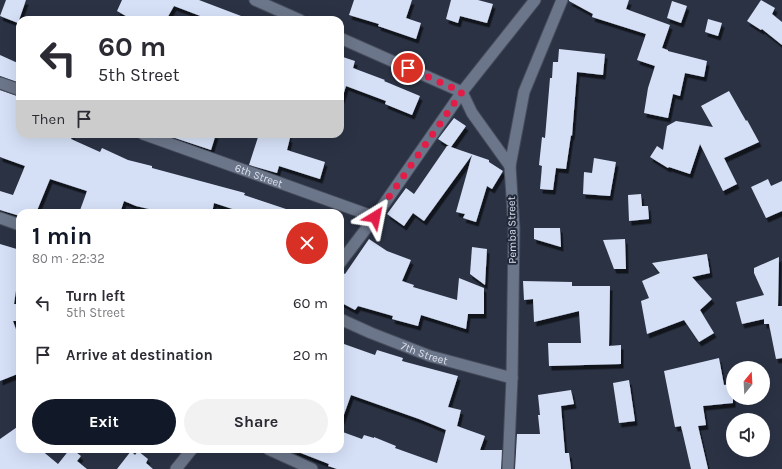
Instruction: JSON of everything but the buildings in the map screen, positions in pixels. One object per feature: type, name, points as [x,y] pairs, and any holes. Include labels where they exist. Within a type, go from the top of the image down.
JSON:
[{"type":"street","points":[[255,0],[291,16]]},
{"type":"street","points":[[344,258],[375,217],[462,92],[535,0]]},
{"type":"street","name":"Pemba Street","points":[[508,469],[512,378],[514,228],[510,166],[524,92],[562,0]]},
{"type":"street","points":[[344,40],[462,92],[472,114],[510,166]]},
{"type":"street","points":[[0,83],[16,89]]},
{"type":"street","name":"6th Street","points":[[154,138],[375,217]]},
{"type":"street","points":[[0,218],[16,224]]},
{"type":"street","name":"7th Street","points":[[344,320],[371,333],[430,356],[512,378]]},
{"type":"street","points":[[176,469],[189,453]]},
{"type":"street","points":[[277,453],[312,469]]},
{"type":"route","points":[[375,217],[462,92],[408,68]]}]
